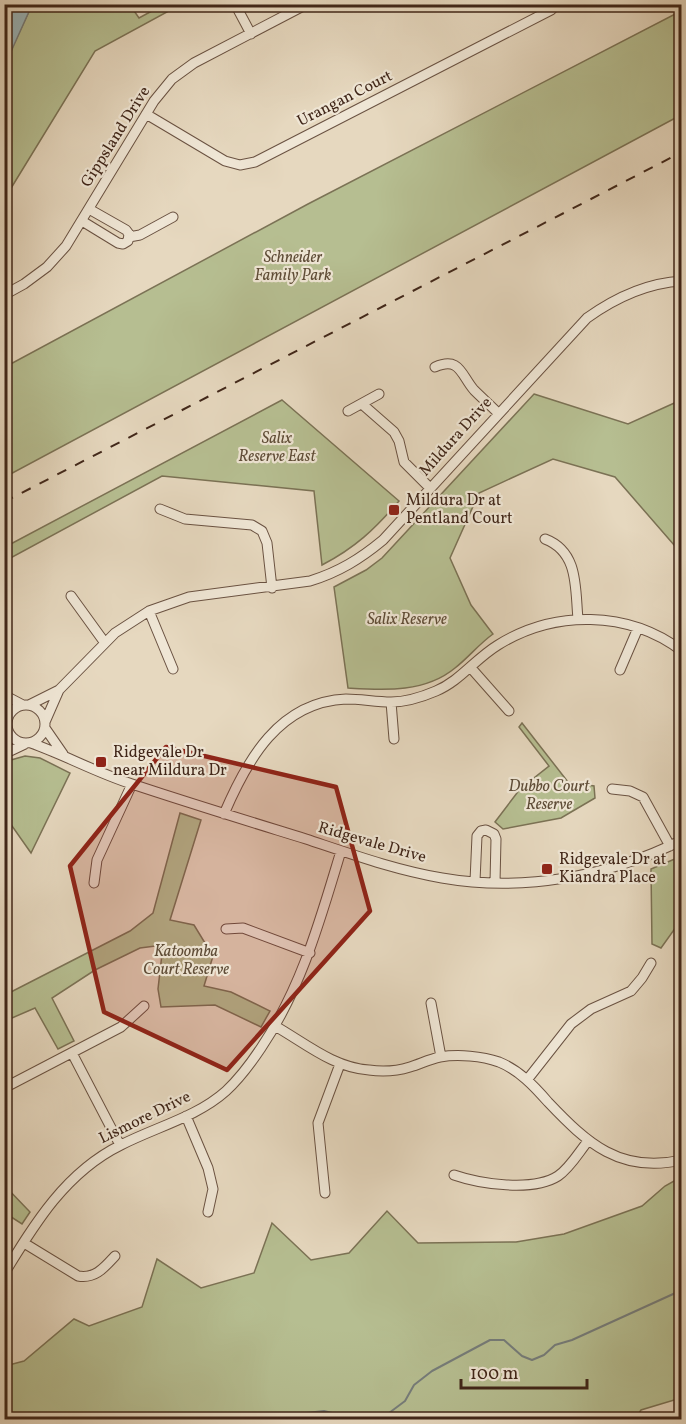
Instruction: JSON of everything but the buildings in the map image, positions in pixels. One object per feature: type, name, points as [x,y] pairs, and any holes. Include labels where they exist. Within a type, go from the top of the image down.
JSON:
[{"type":"street","points":[[235,4],[250,34]]},
{"type":"street","name":"Gippsland Drive","points":[[4,295],[24,284],[46,267],[66,246],[163,89],[185,69],[307,4]]},
{"type":"street","name":"Urangan Court","points":[[146,114],[225,161],[240,165],[255,162],[551,10],[557,4]]},
{"type":"street","points":[[82,221],[118,243],[126,243],[129,237],[126,230],[89,209]]},
{"type":"street","points":[[129,237],[140,235],[173,217]]},
{"type":"street","name":"Mildura Drive","points":[[26,705],[59,690],[115,633],[149,611],[189,597],[273,588],[310,581],[358,561],[383,540],[571,334],[594,313],[634,291],[681,281]]},
{"type":"street","points":[[435,367],[448,363],[455,365],[498,413]]},
{"type":"street","points":[[348,411],[379,394]]},
{"type":"street","points":[[362,404],[394,432],[399,441],[404,462],[430,488]]},
{"type":"street","points":[[160,509],[185,519],[252,525],[262,531],[267,543],[273,588]]},
{"type":"street","points":[[545,539],[562,549],[569,559],[574,578],[578,619]]},
{"type":"street","points":[[71,596],[105,643]]},
{"type":"street","points":[[149,611],[173,669]]},
{"type":"street","points":[[224,814],[234,789],[264,740],[290,717],[316,705],[343,699],[392,702],[420,697],[454,682],[496,646],[519,633],[558,621],[578,619],[611,621],[660,635],[681,651]]},
{"type":"street","points":[[620,670],[638,628]]},
{"type":"street","points":[[471,668],[509,711]]},
{"type":"street","name":"Mildura Drive","points":[[45,725],[59,690]]},
{"type":"street","points":[[4,695],[40,711],[45,725],[40,738],[4,754]]},
{"type":"street","points":[[392,702],[394,739]]},
{"type":"street","points":[[26,705],[12,711],[6,726],[13,739],[28,743]]},
{"type":"street","name":"Ridgevale Drive","points":[[45,725],[63,754]]},
{"type":"street","name":"Ridgevale Drive","points":[[28,743],[63,754],[101,774],[341,851],[444,879],[495,882],[539,881],[597,872],[619,866],[681,840]]},
{"type":"street","points":[[94,883],[97,860],[132,784]]},
{"type":"street","points":[[612,789],[630,791],[643,797],[670,846]]},
{"type":"street","points":[[475,881],[477,836],[481,831],[486,830],[494,834],[496,839],[495,882]]},
{"type":"street","name":"Lismore Drive","points":[[4,1274],[54,1198],[69,1182],[97,1158],[120,1145],[186,1116],[226,1091],[252,1060],[275,1026],[298,982],[310,953],[341,851]]},
{"type":"street","points":[[226,929],[243,928],[310,953]]},
{"type":"street","points":[[527,1080],[571,1024],[591,1009],[631,990],[651,963]]},
{"type":"street","points":[[431,1002],[441,1057]]},
{"type":"street","points":[[4,1088],[122,1027],[144,1006]]},
{"type":"street","points":[[275,1026],[340,1064],[368,1070],[387,1071],[407,1068],[441,1057],[487,1059],[510,1068],[527,1080],[576,1131],[614,1156],[634,1162],[653,1164],[681,1160]]},
{"type":"street","points":[[72,1053],[120,1145]]},
{"type":"street","points":[[325,1193],[318,1123],[340,1064]]},
{"type":"street","points":[[186,1116],[208,1168],[213,1189],[208,1212]]},
{"type":"street","points":[[454,1175],[498,1184],[542,1183],[560,1175],[588,1141]]},
{"type":"street","points":[[24,1243],[78,1276],[94,1275],[115,1256]]},
{"type":"highlighted area","points":[[166,747],[336,787],[370,911],[227,1070],[104,1012],[70,866]]},
{"type":"green space","points":[[32,5],[130,5],[139,18],[163,5],[167,12],[95,51],[5,198],[4,65]]},
{"type":"green space","name":"Schneider Family Park","points":[[681,11],[681,115],[5,477],[5,367],[308,204]]},
{"type":"green space","name":"Salix Reserve","points":[[534,394],[628,424],[681,400],[681,553],[615,477],[553,459],[479,493],[450,558],[471,605],[493,634],[455,668],[431,682],[404,688],[348,688],[334,587],[366,570],[382,558]]},
{"type":"green space","name":"Salix Reserve East","points":[[282,400],[399,501],[364,537],[334,559],[322,565],[314,491],[162,476],[5,561],[5,547]]},
{"type":"green space","name":"Dubbo Court Reserve","points":[[522,723],[568,782],[594,786],[595,798],[561,818],[503,829],[495,822],[520,789],[549,766],[519,727]]},
{"type":"green space","points":[[25,756],[40,758],[70,773],[31,853],[5,816],[5,765],[11,760]]},
{"type":"green space","name":"Katoomba Court Reserve","points":[[180,813],[201,820],[170,920],[194,925],[213,956],[204,986],[231,992],[270,1011],[261,1027],[215,1005],[161,1007],[158,989],[163,945],[140,948],[95,970],[52,998],[74,1041],[58,1049],[35,1008],[5,1021],[5,995],[130,931],[153,913]]},
{"type":"green space","points":[[677,858],[681,870],[681,920],[661,948],[652,944],[651,869]]},
{"type":"green space","points":[[681,1177],[681,1398],[641,1410],[635,1419],[5,1419],[5,1366],[24,1361],[74,1319],[89,1326],[142,1307],[157,1259],[201,1288],[254,1273],[272,1223],[311,1260],[349,1253],[387,1211],[418,1243],[516,1242],[564,1234],[642,1206],[665,1186]]},
{"type":"green space","points":[[5,1186],[30,1212],[22,1224],[5,1213]]},
{"type":"water","points":[[4,5],[32,5],[5,65]]},
{"type":"waterway","points":[[373,1420],[385,1416],[405,1401],[414,1385],[432,1371],[490,1340],[504,1340],[522,1356],[532,1360],[544,1355],[555,1345],[572,1340],[682,1290]]},
{"type":"waterway","points":[[271,1420],[289,1415],[324,1411],[359,1420]]},
{"type":"railway","points":[[4,502],[682,152]]},
{"type":"place","name":"Mildura Dr at Pentland Court","points":[[394,510]]},
{"type":"place","name":"Ridgevale Dr near Mildura Dr","points":[[101,762]]},
{"type":"place","name":"Ridgevale Dr at Kiandra Place","points":[[547,869]]}]
